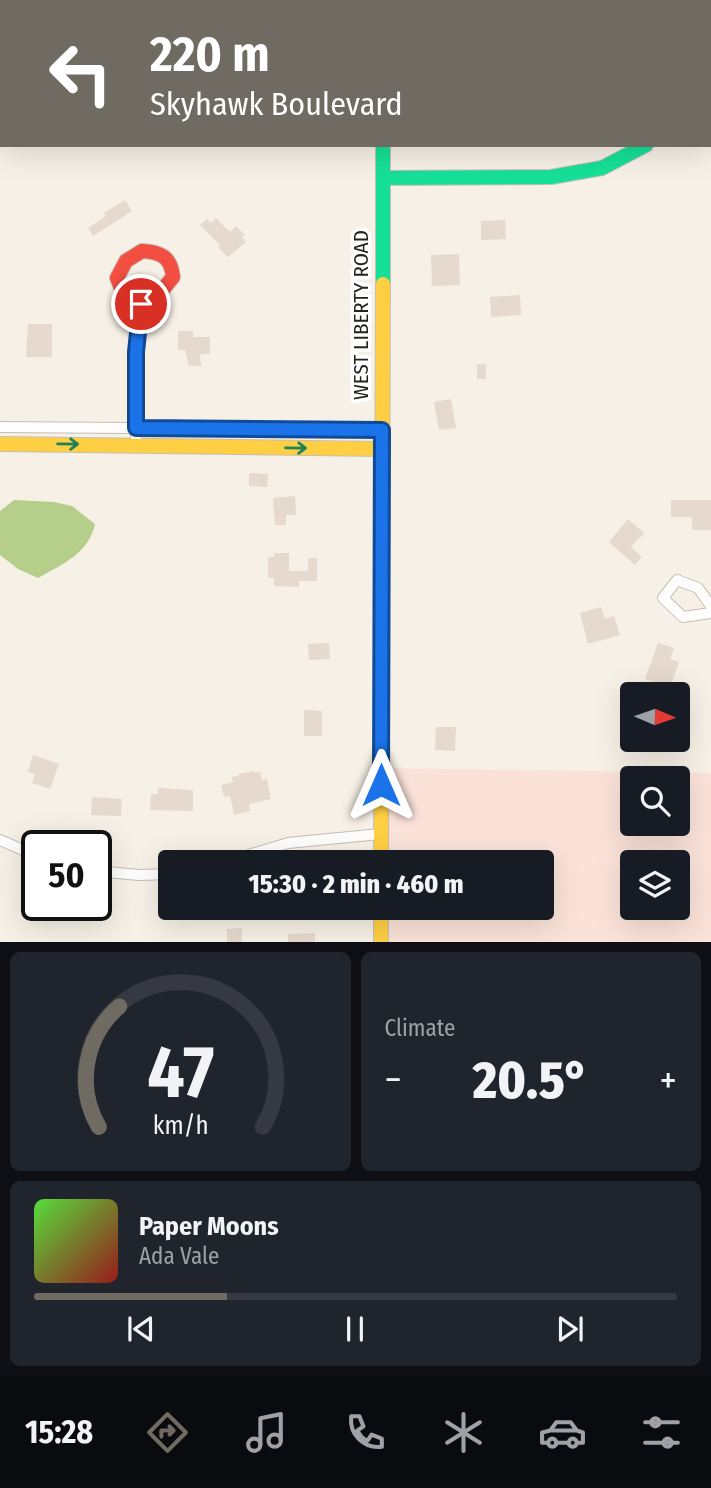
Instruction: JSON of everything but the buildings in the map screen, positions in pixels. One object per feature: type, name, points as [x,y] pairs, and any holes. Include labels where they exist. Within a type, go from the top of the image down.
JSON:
[{"type":"main road","name":"WEST LIBERTY ROAD","points":[[380,850],[383,147]]},
{"type":"main road","points":[[383,178],[551,177],[602,168],[642,147]]},
{"type":"main road","points":[[0,444],[382,449]]},
{"type":"main road","points":[[381,920],[381,942]]},
{"type":"street","points":[[136,445],[136,352],[141,304]]},
{"type":"street","points":[[0,427],[382,430]]},
{"type":"street","points":[[711,606],[698,588],[677,580],[663,598],[683,617],[711,613]]},
{"type":"street","points":[[265,850],[288,843],[380,834]]},
{"type":"street","points":[[0,840],[21,849]]},
{"type":"street","points":[[112,872],[158,874]]},
{"type":"shaded area","points":[[14,500],[54,502],[72,506],[95,524],[92,534],[74,557],[38,578],[18,569],[0,555],[0,511]]},
{"type":"shaded area","points":[[388,768],[620,772],[620,836],[690,836],[690,773],[711,773],[711,942],[387,942],[388,920],[554,920],[554,850],[388,850]]},
{"type":"traffic: fast","points":[[383,147],[383,284]]},
{"type":"traffic: fast","points":[[383,178],[551,177],[602,168],[642,147]]},
{"type":"traffic: slow","points":[[381,850],[383,284]]},
{"type":"traffic: slow","points":[[0,444],[382,449]]},
{"type":"traffic: slow","points":[[381,920],[381,942]]},
{"type":"traffic: jam","points":[[142,251],[164,257],[170,265],[173,277],[156,298],[141,304],[122,290],[117,278],[126,261],[142,251]]},
{"type":"route","points":[[141,304],[136,352],[136,428],[382,430],[381,785]]}]
